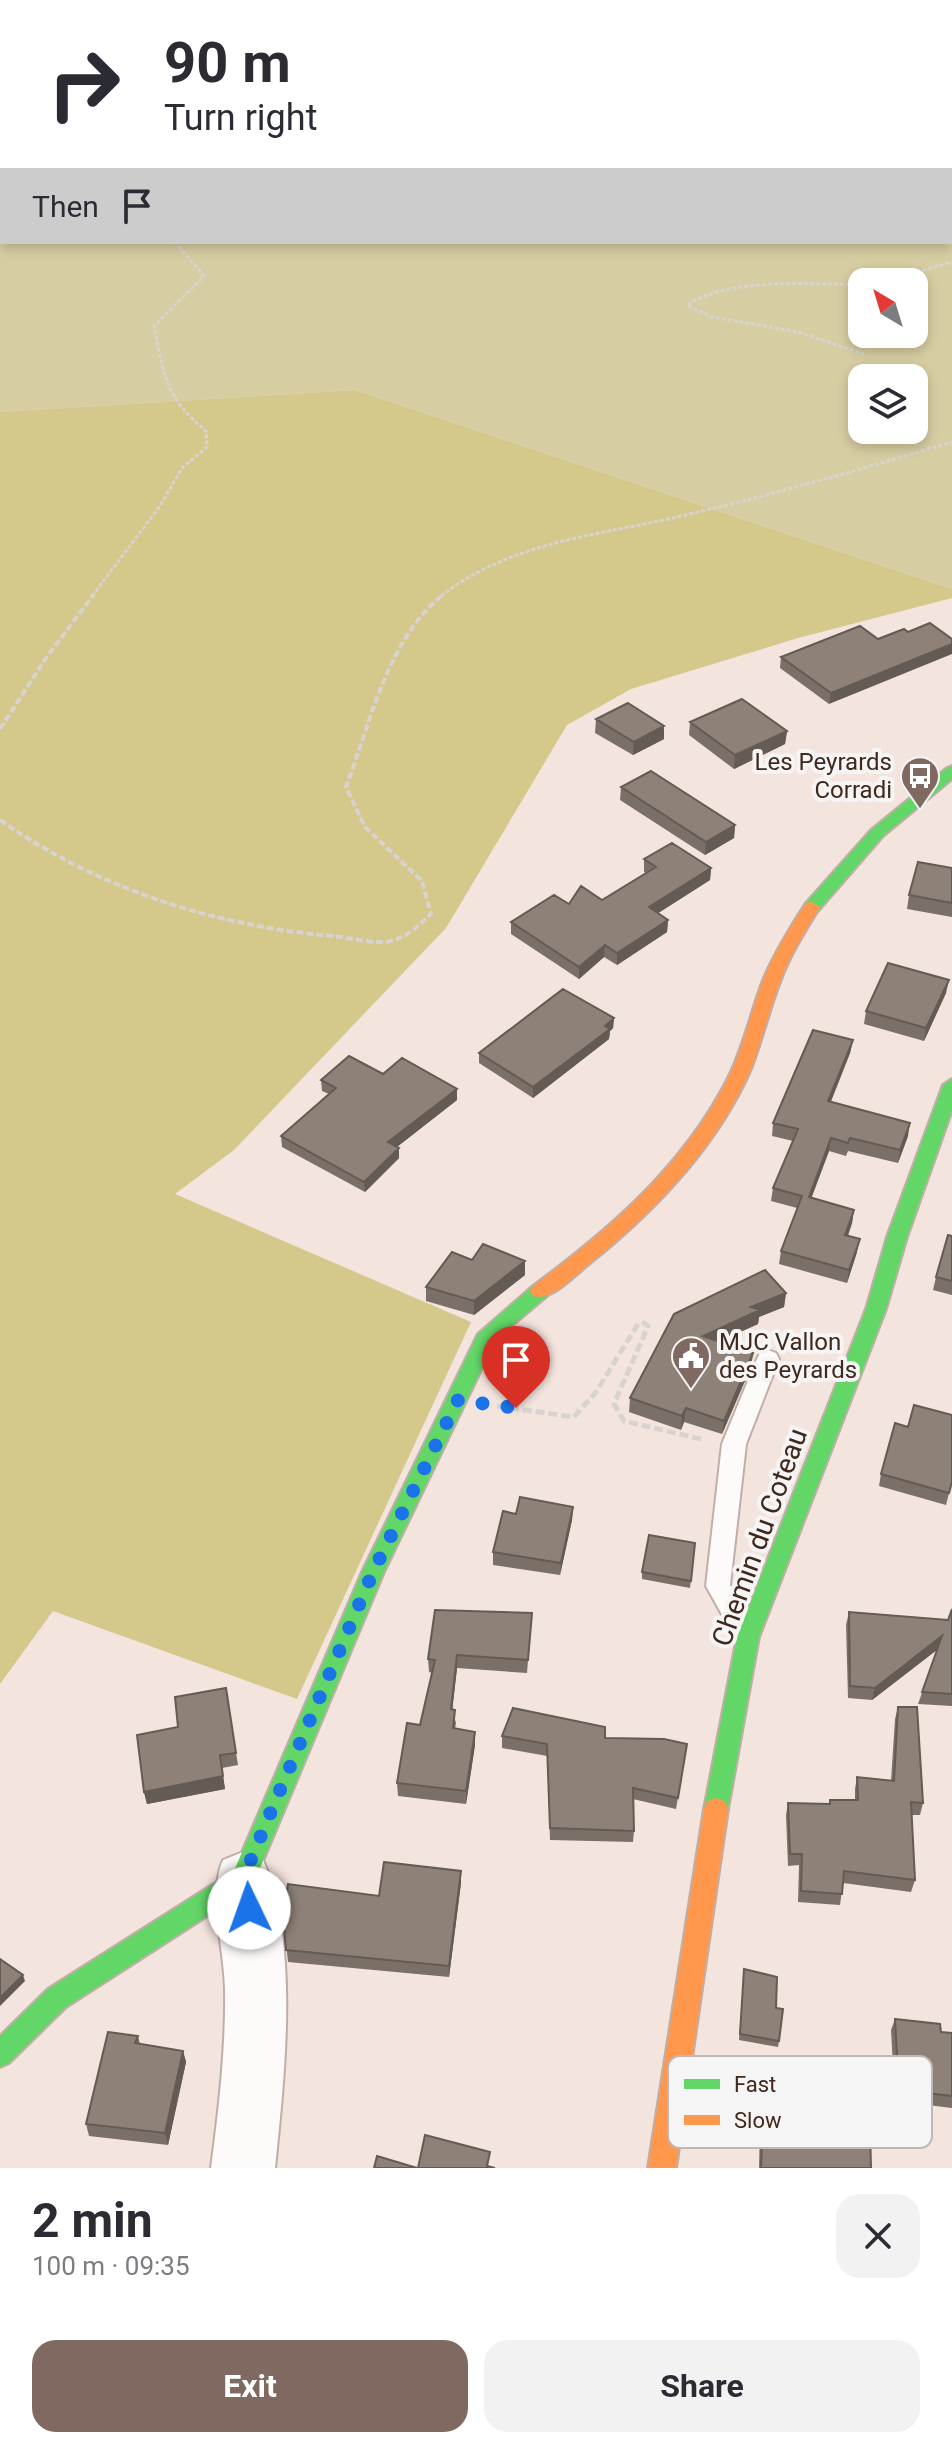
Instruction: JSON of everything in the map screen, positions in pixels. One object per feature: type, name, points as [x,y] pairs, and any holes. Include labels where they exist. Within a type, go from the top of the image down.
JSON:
[{"type":"street","points":[[0,2054],[57,1998],[243,1879],[373,1572],[488,1334],[508,1313],[610,1238],[656,1195],[719,1110],[747,1061],[779,962],[808,913],[873,836],[952,771]]},
{"type":"street","name":"Chemin du Coteau","points":[[678,2056],[706,1863],[748,1637],[876,1309],[897,1237],[952,1085]]},
{"type":"street","points":[[243,1879],[255,1938],[254,2052],[243,2168]]},
{"type":"street","name":"Chemin du Coteau","points":[[662,2168],[668,2126]]},
{"type":"lane","points":[[748,1637],[718,1586],[734,1444],[768,1359]]},
{"type":"path","points":[[0,729],[99,584],[160,506],[182,468],[207,447],[206,431],[182,413],[164,389],[154,326],[204,276],[177,244]]},
{"type":"path","points":[[928,269],[952,262]]},
{"type":"path","points":[[848,285],[772,283],[698,298],[687,305],[700,316],[756,323],[848,347]]},
{"type":"path","points":[[849,348],[864,354]]},
{"type":"path","points":[[0,820],[41,851],[100,878],[202,914],[244,925],[388,942],[410,934],[431,914],[429,893],[421,875],[365,828],[346,787],[404,644],[437,599],[474,571],[527,550],[679,518],[952,442]]},
{"type":"path","points":[[458,1400],[574,1417],[596,1392],[638,1324],[644,1323],[648,1326],[614,1404],[624,1421],[685,1437]]},
{"type":"shaded area","points":[[0,244],[952,244],[952,589],[355,390],[0,412]]},
{"type":"shaded area","points":[[355,390],[952,589],[952,598],[798,638],[631,689],[567,725],[446,928],[234,1150],[175,1194],[471,1322],[297,1699],[53,1611],[0,1684],[0,412]]},
{"type":"building","points":[[930,623],[952,639],[952,644],[831,693],[781,657],[860,626],[878,639]]},
{"type":"building","points":[[742,699],[787,731],[735,755],[690,722]]},
{"type":"building","points":[[628,703],[664,726],[634,742],[596,719]]},
{"type":"building","points":[[651,771],[735,825],[706,842],[621,787]]},
{"type":"building","points":[[672,843],[711,868],[649,907],[668,920],[617,953],[605,945],[579,967],[511,922],[554,895],[569,904],[581,886],[602,900],[656,867],[644,859]]},
{"type":"building","points":[[918,862],[952,868],[952,903],[909,895]]},
{"type":"building","points":[[888,963],[949,980],[926,1028],[866,1011]]},
{"type":"building","points":[[563,989],[614,1018],[605,1026],[610,1029],[533,1087],[479,1053]]},
{"type":"building","points":[[813,1030],[853,1040],[828,1101],[910,1123],[900,1150],[850,1138],[848,1143],[831,1138],[809,1197],[854,1210],[845,1235],[860,1239],[849,1270],[781,1251],[802,1196],[773,1188],[798,1129],[773,1123]]},
{"type":"building","points":[[349,1056],[383,1074],[402,1058],[457,1089],[388,1142],[399,1148],[364,1182],[281,1136],[336,1088],[321,1080]]},
{"type":"building","points":[[948,1235],[952,1236],[952,1281],[936,1277]]},
{"type":"building","points":[[483,1244],[525,1261],[474,1301],[426,1287],[452,1252],[472,1260]]},
{"type":"building","points":[[765,1270],[786,1293],[751,1307],[760,1310],[703,1336],[753,1353],[724,1421],[686,1408],[682,1416],[630,1398],[674,1314]]},
{"type":"building","points":[[914,1405],[952,1415],[952,1482],[949,1493],[881,1474],[895,1423],[908,1427]]},
{"type":"building","points":[[520,1497],[573,1507],[561,1563],[493,1552],[503,1511],[516,1514]]},
{"type":"building","points":[[649,1535],[695,1543],[691,1581],[642,1572]]},
{"type":"building","points":[[952,1609],[952,1694],[922,1692],[942,1636],[875,1688],[850,1686],[849,1612],[948,1620]]},
{"type":"building","points":[[435,1610],[532,1613],[528,1660],[457,1655],[451,1709],[455,1710],[453,1728],[475,1732],[466,1791],[397,1783],[407,1723],[420,1725],[435,1660],[428,1659]]},
{"type":"building","points":[[226,1688],[236,1753],[220,1755],[223,1776],[144,1792],[137,1735],[178,1727],[175,1697]]},
{"type":"building","points":[[898,1707],[917,1707],[923,1803],[911,1802],[915,1880],[844,1871],[842,1894],[801,1891],[802,1854],[790,1854],[788,1803],[830,1804],[830,1800],[858,1800],[857,1777],[894,1781]]},
{"type":"building","points":[[513,1708],[605,1727],[605,1738],[664,1739],[687,1744],[678,1798],[633,1788],[634,1831],[550,1828],[547,1744],[502,1736]]},
{"type":"building","points":[[384,1862],[461,1871],[449,1966],[286,1950],[283,1915],[288,1884],[379,1896]]},
{"type":"building","points":[[0,1959],[23,1975],[0,1998]]},
{"type":"building","points":[[744,1969],[777,1977],[776,2008],[783,2009],[779,2041],[740,2034]]},
{"type":"building","points":[[895,2019],[940,2024],[941,2032],[952,2033],[952,2096],[932,2094],[932,2056],[897,2056]]},
{"type":"building","points":[[108,2032],[138,2036],[135,2043],[183,2051],[165,2133],[86,2124]]},
{"type":"building","points":[[425,2135],[490,2152],[487,2166],[495,2168],[418,2168]]},
{"type":"building","points":[[762,2148],[870,2148],[871,2168],[761,2168]]},
{"type":"building","points":[[377,2156],[417,2168],[374,2168]]},
{"type":"traffic: fast","points":[[812,907],[877,833],[952,771]]},
{"type":"traffic: fast","points":[[716,1809],[748,1637],[876,1309],[897,1237],[952,1085]]},
{"type":"traffic: fast","points":[[0,2054],[57,1998],[243,1879],[373,1572],[488,1334],[540,1291]]},
{"type":"traffic: slow","points":[[540,1291],[625,1223],[652,1197],[699,1141],[737,1079],[775,972],[812,907]]},
{"type":"traffic: slow","points":[[679,2056],[716,1809]]},
{"type":"traffic: slow","points":[[662,2168],[668,2128]]},
{"type":"place","name":"Les Peyrards Corradi","points":[[920,810]]},
{"type":"place","name":"MJC Vallon des Peyrards","points":[[691,1390]]},
{"type":"route","points":[[249,1908],[243,1879],[373,1572],[458,1400],[516,1408]]}]
